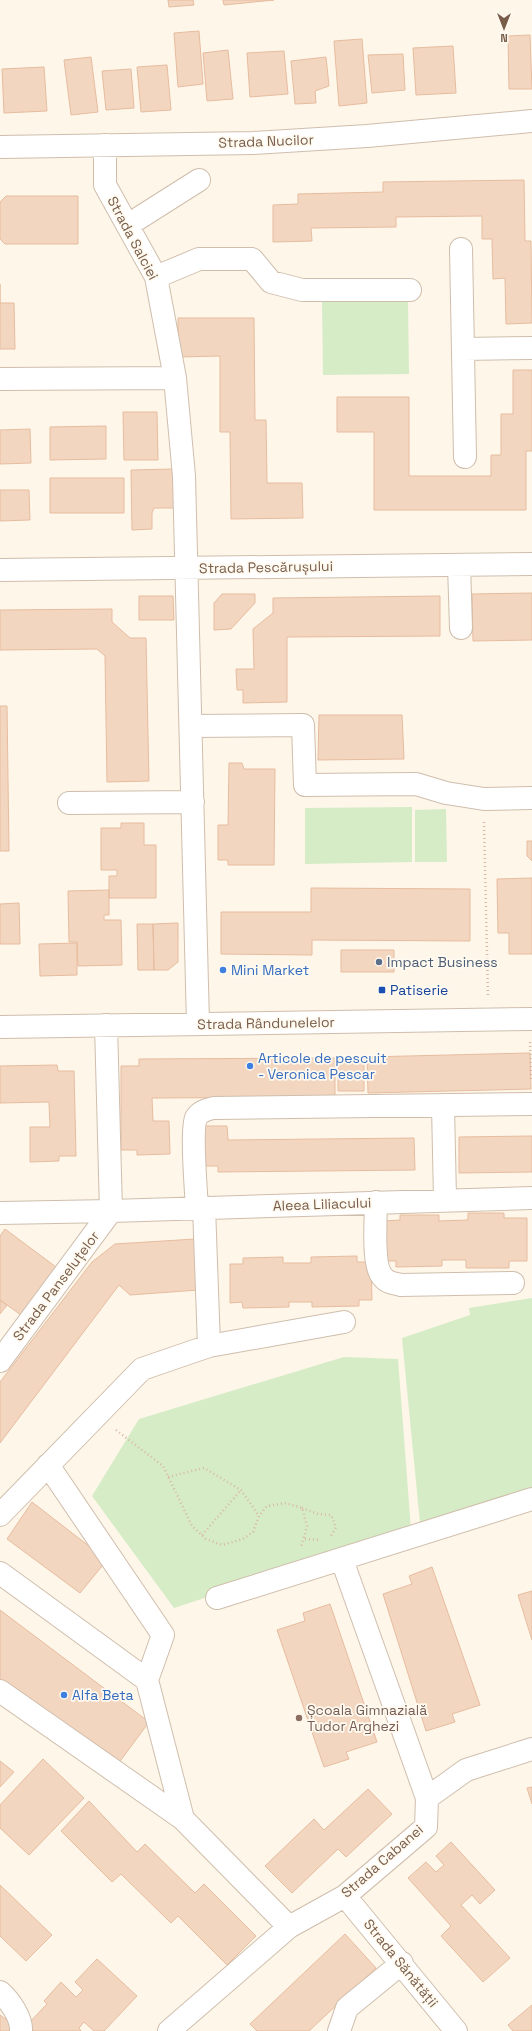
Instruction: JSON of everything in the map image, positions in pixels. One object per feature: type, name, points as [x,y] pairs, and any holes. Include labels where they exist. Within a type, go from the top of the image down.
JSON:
[{"type":"street","name":"Strada Nucilor","points":[[0,147],[253,143],[367,136],[532,121]]},
{"type":"street","name":"Strada Salciei","points":[[105,145],[105,185],[156,277],[175,378],[184,476],[198,1024]]},
{"type":"street","points":[[128,225],[199,180]]},
{"type":"street","points":[[461,249],[465,457]]},
{"type":"street","points":[[156,277],[199,259],[252,259],[271,282],[302,290],[410,290]]},
{"type":"street","points":[[463,349],[532,348]]},
{"type":"street","points":[[0,378],[175,378]]},
{"type":"street","name":"Strada Pescărușului","points":[[0,570],[532,564]]},
{"type":"street","points":[[459,565],[461,628]]},
{"type":"street","points":[[191,726],[304,725],[305,785],[416,784],[446,793],[484,798],[532,798]]},
{"type":"street","points":[[69,803],[193,802]]},
{"type":"street","name":"Strada Rândunelelor","points":[[0,1027],[488,1019],[531,1028]]},
{"type":"street","points":[[106,1025],[111,1211]]},
{"type":"street","points":[[209,1346],[201,1208],[194,1131],[196,1118],[204,1110],[214,1108],[532,1104]]},
{"type":"street","points":[[443,1106],[445,1199]]},
{"type":"street","name":"Aleea Liliacului","points":[[0,1213],[111,1211],[445,1199],[532,1198]]},
{"type":"street","points":[[376,1202],[377,1263],[381,1275],[389,1283],[401,1285],[513,1283]]},
{"type":"street","name":"Strada Panseluțelor","points":[[0,1361],[111,1211]]},
{"type":"street","points":[[0,1515],[142,1369],[209,1346],[344,1322]]},
{"type":"street","points":[[48,1465],[162,1635],[147,1680],[182,1819]]},
{"type":"street","points":[[217,1598],[342,1560],[532,1499]]},
{"type":"street","points":[[342,1560],[427,1798],[466,1770],[532,1749]]},
{"type":"street","points":[[0,1573],[147,1680]]},
{"type":"street","points":[[0,1692],[182,1819],[289,1927]]},
{"type":"street","name":"Strada Cabanei","points":[[169,2031],[289,1927],[346,1896],[426,1827],[427,1798]]},
{"type":"street","name":"Strada Sănătății","points":[[346,1896],[456,2031]]},
{"type":"street","points":[[339,2031],[347,2008],[402,1963]]},
{"type":"street","points":[[0,1992],[22,2023],[21,2031]]},
{"type":"path","points":[[484,798],[488,1019]]},
{"type":"path","points":[[531,1028],[532,1089]]},
{"type":"path","points":[[97,1415],[162,1466],[192,1526],[206,1539],[222,1545],[243,1539],[253,1532],[259,1516],[267,1506],[286,1503],[318,1514],[331,1515],[336,1527],[331,1536],[318,1540],[305,1539]]},
{"type":"path","points":[[168,1477],[204,1468],[241,1490],[259,1516]]},
{"type":"path","points":[[202,1536],[241,1490]]},
{"type":"path","points":[[289,1576],[305,1539],[307,1526],[302,1508]]},
{"type":"green space","points":[[408,301],[409,374],[323,375],[322,302]]},
{"type":"green space","points":[[412,807],[412,862],[305,864],[305,808]]},
{"type":"green space","points":[[446,809],[447,862],[415,862],[415,810]]},
{"type":"green space","points":[[532,1298],[532,1494],[420,1523],[402,1338],[470,1315],[469,1308]]},
{"type":"green space","points":[[344,1357],[398,1359],[411,1530],[174,1608],[92,1496],[139,1419]]},
{"type":"building","points":[[168,0],[193,0],[194,5],[169,7]]},
{"type":"building","points":[[223,0],[274,0],[224,5]]},
{"type":"building","points":[[199,31],[203,84],[178,87],[174,33]]},
{"type":"building","points":[[530,35],[532,89],[509,89],[508,36]]},
{"type":"building","points":[[362,39],[367,103],[339,106],[334,41]]},
{"type":"building","points":[[453,46],[456,93],[416,95],[413,48]]},
{"type":"building","points":[[228,50],[233,99],[207,101],[203,53]]},
{"type":"building","points":[[284,51],[288,94],[250,97],[247,53]]},
{"type":"building","points":[[403,54],[405,90],[372,93],[368,55]]},
{"type":"building","points":[[91,57],[98,112],[71,115],[64,60]]},
{"type":"building","points":[[326,57],[329,86],[315,91],[316,103],[295,104],[291,61]]},
{"type":"building","points":[[167,65],[171,110],[141,112],[137,67]]},
{"type":"building","points":[[44,67],[47,111],[4,113],[2,69]]},
{"type":"building","points":[[131,69],[134,108],[106,110],[102,71]]},
{"type":"building","points":[[524,180],[525,241],[531,241],[532,323],[506,324],[505,278],[493,279],[492,239],[482,239],[482,216],[396,217],[396,227],[311,228],[312,241],[273,242],[273,205],[298,204],[298,194],[383,192],[383,182]]},
{"type":"building","points":[[6,196],[78,196],[78,244],[5,244],[0,239],[0,202]]},
{"type":"building","points":[[0,303],[14,303],[15,349],[0,349]]},
{"type":"building","points":[[178,318],[254,318],[255,420],[266,420],[267,483],[302,483],[303,518],[231,519],[230,432],[220,432],[220,356],[178,357]]},
{"type":"building","points":[[513,370],[532,370],[532,451],[526,451],[526,510],[374,510],[374,432],[337,432],[337,397],[409,397],[409,476],[491,476],[491,455],[501,455],[501,414],[513,414]]},
{"type":"building","points":[[123,412],[157,412],[158,460],[124,460]]},
{"type":"building","points":[[106,426],[106,459],[50,460],[50,427]]},
{"type":"building","points":[[30,429],[31,463],[0,464],[0,430]]},
{"type":"building","points":[[173,469],[174,508],[154,508],[152,513],[152,529],[132,530],[131,470]]},
{"type":"building","points":[[50,478],[124,478],[124,513],[50,513]]},
{"type":"building","points":[[0,490],[29,490],[30,520],[0,521]]},
{"type":"building","points":[[532,593],[532,640],[473,641],[472,594]]},
{"type":"building","points":[[222,594],[255,594],[255,603],[231,629],[214,630],[214,603]]},
{"type":"building","points":[[139,596],[173,596],[174,620],[139,620]]},
{"type":"building","points":[[440,596],[440,636],[287,637],[287,702],[243,703],[243,690],[237,690],[236,669],[254,669],[253,629],[273,613],[273,598]]},
{"type":"building","points":[[112,609],[112,622],[130,638],[146,638],[149,781],[107,782],[105,656],[97,649],[0,650],[0,610]]},
{"type":"building","points":[[0,706],[7,706],[9,851],[0,851]]},
{"type":"building","points":[[319,715],[402,715],[404,759],[318,760]]},
{"type":"building","points":[[229,763],[242,763],[244,769],[275,769],[274,865],[228,865],[228,860],[218,860],[218,825],[228,825]]},
{"type":"building","points":[[121,823],[144,823],[144,845],[156,845],[156,898],[109,898],[109,876],[117,876],[117,870],[101,870],[101,828],[121,828]]},
{"type":"building","points":[[527,841],[532,841],[532,861],[527,856]]},
{"type":"building","points":[[532,878],[532,954],[509,954],[509,933],[498,933],[497,879]]},
{"type":"building","points":[[311,888],[470,889],[470,941],[312,940],[312,955],[221,954],[221,912],[311,912]]},
{"type":"building","points":[[109,890],[109,915],[104,915],[104,920],[121,920],[122,965],[78,966],[77,942],[69,942],[68,891]]},
{"type":"building","points":[[19,903],[20,944],[0,944],[0,904]]},
{"type":"building","points":[[178,923],[178,962],[168,970],[154,970],[153,924]]},
{"type":"building","points":[[137,924],[153,924],[154,970],[138,970]]},
{"type":"building","points":[[77,943],[77,975],[40,976],[39,944]]},
{"type":"building","points":[[341,950],[394,950],[394,972],[341,972]]},
{"type":"building","points":[[530,1053],[531,1089],[368,1093],[367,1057]]},
{"type":"building","points":[[335,1058],[335,1097],[152,1098],[153,1121],[169,1121],[170,1154],[137,1155],[137,1150],[121,1150],[121,1066],[139,1066],[139,1059]]},
{"type":"building","points":[[338,1058],[364,1058],[364,1091],[338,1091]]},
{"type":"building","points":[[57,1065],[58,1071],[74,1071],[76,1156],[59,1156],[59,1161],[30,1162],[30,1127],[50,1127],[49,1102],[0,1103],[0,1066]]},
{"type":"building","points":[[203,1126],[227,1126],[228,1140],[414,1138],[415,1170],[218,1172],[218,1166],[203,1166]]},
{"type":"building","points":[[532,1136],[532,1172],[459,1173],[459,1137]]},
{"type":"building","points":[[468,1213],[504,1213],[504,1218],[527,1218],[527,1261],[509,1261],[509,1268],[466,1268],[466,1260],[442,1260],[442,1266],[396,1267],[396,1261],[385,1261],[384,1221],[400,1220],[400,1215],[439,1215],[439,1221],[468,1220]]},
{"type":"building","points":[[5,1229],[56,1267],[21,1315],[0,1300],[0,1236]]},
{"type":"building","points":[[195,1239],[198,1290],[130,1295],[119,1285],[0,1443],[0,1382],[92,1262],[115,1244]]},
{"type":"building","points":[[357,1256],[357,1262],[371,1262],[372,1300],[359,1300],[359,1306],[312,1307],[312,1302],[289,1302],[289,1307],[243,1308],[242,1302],[230,1303],[230,1264],[243,1264],[243,1258],[283,1257],[283,1263],[311,1263],[311,1257]]},
{"type":"building","points":[[0,1300],[7,1305],[0,1314]]},
{"type":"building","points":[[32,1502],[107,1560],[80,1593],[7,1539]]},
{"type":"building","points":[[432,1567],[480,1705],[452,1714],[455,1722],[426,1731],[383,1594],[412,1584],[409,1576]]},
{"type":"building","points":[[532,1591],[532,1640],[518,1595]]},
{"type":"building","points":[[330,1604],[377,1742],[346,1752],[349,1759],[324,1767],[277,1630],[305,1621],[303,1613]]},
{"type":"building","points":[[0,1610],[149,1722],[115,1768],[0,1682]]},
{"type":"building","points":[[43,1759],[84,1798],[29,1855],[0,1828],[0,1805]]},
{"type":"building","points":[[0,1761],[14,1772],[0,1787]]},
{"type":"building","points":[[532,1787],[532,1804],[527,1788]]},
{"type":"building","points":[[368,1789],[392,1814],[346,1857],[338,1849],[292,1893],[265,1866],[314,1819],[324,1830]]},
{"type":"building","points":[[89,1801],[137,1852],[145,1844],[195,1893],[204,1884],[256,1936],[227,1965],[178,1916],[171,1923],[121,1874],[112,1882],[61,1831]]},
{"type":"building","points":[[451,1842],[495,1890],[480,1904],[472,1895],[461,1905],[510,1958],[483,1982],[441,1936],[451,1926],[408,1878],[426,1862],[436,1872],[444,1865],[436,1856]]},
{"type":"building","points":[[0,1885],[52,1935],[26,1961],[0,1936]]},
{"type":"building","points":[[345,1934],[376,1968],[309,2031],[257,2031],[250,2024]]},
{"type":"building","points":[[97,1959],[137,1996],[104,2031],[94,2031],[84,2022],[79,2028],[81,2031],[34,2031],[27,2025],[47,2004],[44,2001],[61,1982],[76,1997],[83,1990],[75,1982]]},
{"type":"building","points":[[532,2005],[532,2031],[513,2031],[508,2025]]},
{"type":"building","points":[[0,2015],[17,2027],[14,2031],[0,2031]]},
{"type":"place","name":"Impact Business","points":[[379,962]]},
{"type":"place","name":"Mini Market","points":[[223,970]]},
{"type":"place","name":"Patiserie","points":[[382,990]]},
{"type":"place","name":"Articole de pescuit - Veronica Pescar","points":[[250,1066]]},
{"type":"place","name":"Alfa Beta","points":[[64,1695]]},
{"type":"place","name":"Școala Gimnazială Tudor Arghezi","points":[[299,1718]]}]
